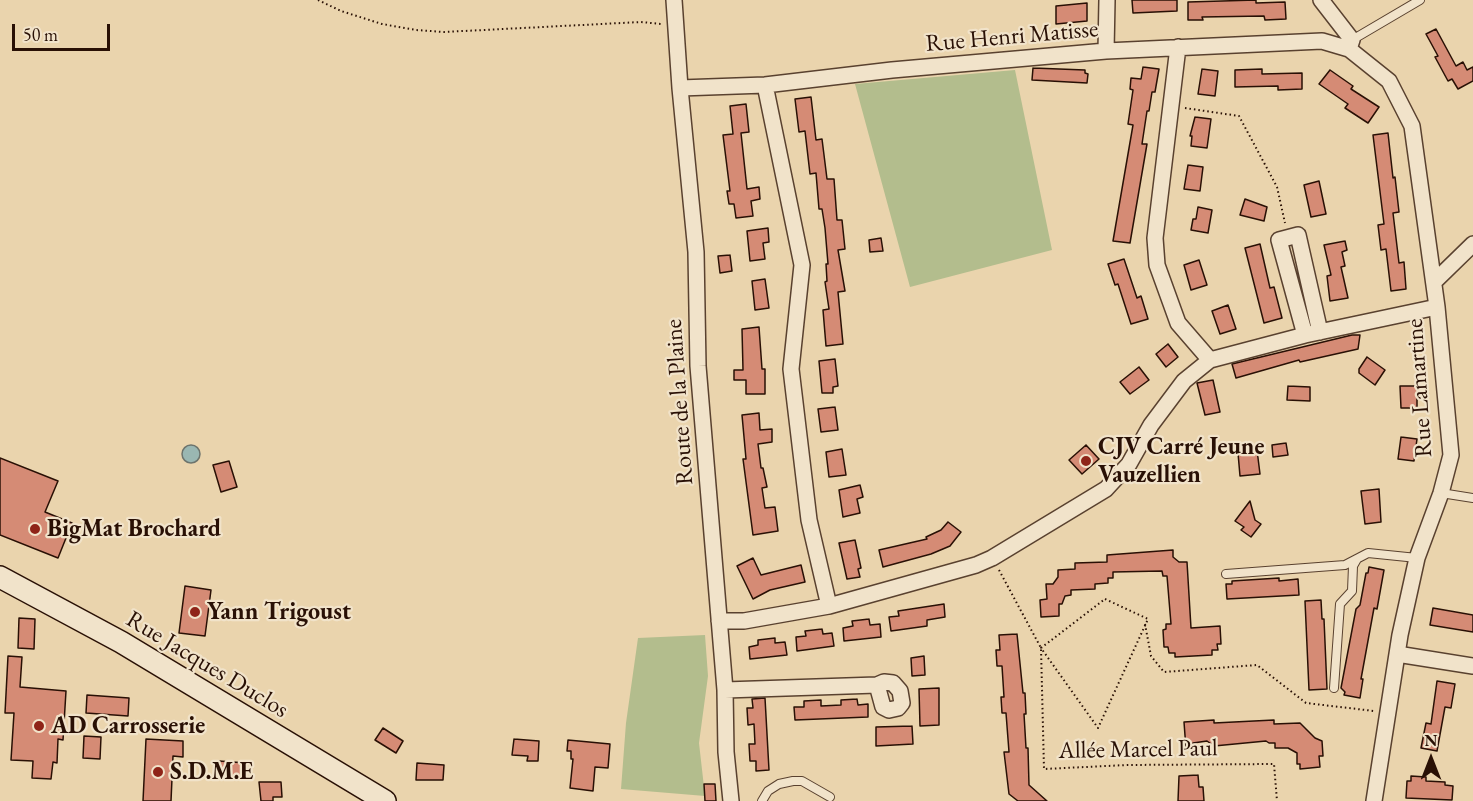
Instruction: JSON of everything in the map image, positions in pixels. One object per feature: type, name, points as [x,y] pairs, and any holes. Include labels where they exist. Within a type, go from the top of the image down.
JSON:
[{"type":"street","name":"Route de la Plaine","points":[[674,0],[696,252],[698,366],[725,690],[726,764],[731,801]]},
{"type":"street","points":[[1106,51],[1107,0]]},
{"type":"street","name":"Rue Lamartine","points":[[1321,0],[1350,44],[1389,81],[1412,126],[1437,307],[1451,455],[1441,493],[1417,558],[1397,654],[1374,801]]},
{"type":"street","name":"Rue Henri Matisse","points":[[680,88],[765,85],[892,70],[1106,51],[1322,41],[1350,44]]},
{"type":"street","points":[[1178,47],[1155,238],[1157,265],[1178,323],[1210,360]]},
{"type":"street","points":[[765,85],[801,265],[791,369],[809,520],[829,606]]},
{"type":"street","points":[[1305,335],[1279,240],[1298,235],[1320,332]]},
{"type":"street","points":[[1434,282],[1473,244]]},
{"type":"street","points":[[719,621],[744,621],[829,606],[965,568],[992,558],[1106,489],[1129,464],[1151,425],[1184,381],[1210,360],[1305,335],[1437,307]]},
{"type":"street","name":"Rue Jacques Duclos","points":[[0,577],[121,642],[385,801]]},
{"type":"street","points":[[1397,654],[1473,666]]},
{"type":"street","points":[[725,690],[877,685]]},
{"type":"lane","points":[[1350,44],[1420,0]]},
{"type":"lane","points":[[1441,493],[1473,498]]},
{"type":"lane","points":[[1226,574],[1345,565],[1368,553],[1417,558]]},
{"type":"lane","points":[[1334,688],[1340,604],[1352,591],[1353,566],[1358,557]]},
{"type":"lane","points":[[762,801],[768,791],[779,784],[793,780],[802,781],[830,797]]},
{"type":"path","points":[[318,0],[382,24],[444,32],[641,22],[676,25]]},
{"type":"path","points":[[1171,106],[1239,116],[1277,188],[1288,238]]},
{"type":"path","name":"Allée Marcel Paul","points":[[992,558],[1041,648],[1044,769],[1127,765],[1274,764],[1277,801]]},
{"type":"path","points":[[1105,599],[1148,619],[1098,728],[1041,648],[1105,599]]},
{"type":"path","points":[[1145,624],[1150,656],[1164,672],[1257,665],[1306,703],[1388,712]]},
{"type":"green space","points":[[1015,70],[1052,250],[910,287],[855,84]]},
{"type":"green space","points":[[705,635],[708,676],[699,743],[705,796],[621,789],[626,723],[638,638]]},
{"type":"water","points":[[187,445],[195,445],[200,450],[198,461],[187,463],[182,458],[182,450]]},
{"type":"building","points":[[1132,0],[1177,0],[1177,11],[1133,13]]},
{"type":"building","points":[[1256,0],[1256,3],[1285,2],[1286,19],[1265,20],[1264,16],[1202,17],[1203,20],[1188,20],[1188,2]]},
{"type":"building","points":[[1087,3],[1087,21],[1056,24],[1056,6]]},
{"type":"building","points":[[1436,29],[1456,66],[1463,62],[1467,70],[1473,67],[1473,81],[1458,89],[1452,79],[1448,81],[1426,34]]},
{"type":"building","points":[[1143,67],[1159,69],[1155,92],[1152,92],[1149,111],[1147,111],[1142,144],[1147,144],[1130,243],[1113,241],[1133,125],[1128,124],[1133,90],[1130,89],[1131,78],[1141,79]]},
{"type":"building","points":[[1033,68],[1085,70],[1088,74],[1087,83],[1032,80]]},
{"type":"building","points":[[1202,69],[1218,71],[1215,96],[1198,94]]},
{"type":"building","points":[[1262,69],[1262,74],[1302,73],[1302,89],[1278,90],[1278,86],[1235,87],[1235,70]]},
{"type":"building","points":[[1330,70],[1353,86],[1351,89],[1379,107],[1368,123],[1345,108],[1348,104],[1319,84]]},
{"type":"building","points":[[811,97],[816,140],[822,139],[827,179],[834,179],[837,220],[842,220],[845,249],[838,250],[845,291],[838,292],[843,344],[826,346],[823,310],[829,309],[825,282],[827,281],[826,264],[828,264],[825,228],[822,209],[819,209],[816,173],[810,174],[805,131],[799,132],[795,99]]},
{"type":"building","points":[[746,104],[749,132],[741,133],[747,189],[759,187],[760,199],[751,201],[753,216],[736,218],[734,204],[729,204],[727,191],[730,191],[723,135],[733,134],[730,106]]},
{"type":"building","points":[[1195,117],[1211,119],[1207,148],[1191,146],[1192,136],[1190,136]]},
{"type":"building","points":[[1388,133],[1399,212],[1393,213],[1399,263],[1404,262],[1406,289],[1391,291],[1386,249],[1381,250],[1378,225],[1384,224],[1373,135]]},
{"type":"building","points":[[1188,165],[1203,167],[1200,191],[1184,189]]},
{"type":"building","points":[[1319,181],[1326,214],[1311,217],[1304,185]]},
{"type":"building","points":[[1245,199],[1267,207],[1264,221],[1240,215]]},
{"type":"building","points":[[1198,207],[1212,210],[1208,233],[1191,230]]},
{"type":"building","points":[[768,228],[769,242],[763,243],[765,259],[750,261],[747,231]]},
{"type":"building","points":[[881,238],[883,251],[870,252],[869,240]]},
{"type":"building","points":[[1345,241],[1347,250],[1342,252],[1345,266],[1341,267],[1348,298],[1330,301],[1327,276],[1331,275],[1324,245]]},
{"type":"building","points":[[1260,244],[1270,288],[1274,287],[1282,318],[1264,323],[1245,248]]},
{"type":"building","points":[[730,255],[732,271],[720,273],[718,256]]},
{"type":"building","points":[[1124,259],[1137,298],[1141,296],[1148,319],[1131,324],[1118,284],[1115,285],[1108,264]]},
{"type":"building","points":[[1199,260],[1207,285],[1191,290],[1184,265]]},
{"type":"building","points":[[765,279],[769,308],[755,310],[752,281]]},
{"type":"building","points":[[1228,305],[1236,329],[1220,334],[1212,311]]},
{"type":"building","points":[[759,327],[762,369],[765,369],[765,394],[746,394],[746,380],[734,380],[734,370],[743,370],[742,329]]},
{"type":"building","points":[[1360,335],[1358,349],[1300,362],[1299,360],[1236,378],[1232,364]]},
{"type":"building","points":[[1168,344],[1178,357],[1166,367],[1156,354]]},
{"type":"building","points":[[1367,357],[1385,370],[1375,385],[1359,373]]},
{"type":"building","points":[[835,359],[838,386],[833,387],[833,393],[822,393],[819,361]]},
{"type":"building","points":[[1139,367],[1149,380],[1130,394],[1120,382]]},
{"type":"building","points":[[1213,380],[1220,412],[1205,415],[1197,383]]},
{"type":"building","points":[[1288,386],[1310,387],[1310,401],[1287,400]]},
{"type":"building","points":[[1400,386],[1417,386],[1417,408],[1401,408]]},
{"type":"building","points":[[835,407],[838,430],[821,432],[818,409]]},
{"type":"building","points":[[759,413],[760,430],[772,429],[772,442],[758,444],[761,468],[763,468],[767,487],[762,488],[765,508],[775,507],[778,531],[753,535],[743,459],[746,459],[742,415]]},
{"type":"building","points":[[1401,437],[1417,439],[1414,461],[1398,459]]},
{"type":"building","points":[[1286,443],[1288,455],[1273,457],[1272,445]]},
{"type":"building","points":[[1086,445],[1099,459],[1082,474],[1069,460]]},
{"type":"building","points":[[842,449],[846,475],[829,477],[826,452]]},
{"type":"building","points":[[1257,450],[1260,474],[1240,476],[1238,453]]},
{"type":"building","points":[[0,458],[58,481],[45,512],[72,523],[58,558],[0,535]]},
{"type":"building","points":[[229,461],[237,487],[221,492],[213,465]]},
{"type":"building","points":[[860,485],[863,497],[857,499],[860,513],[843,517],[839,490]]},
{"type":"building","points":[[1379,489],[1381,522],[1365,524],[1361,491]]},
{"type":"building","points":[[1250,501],[1255,520],[1261,524],[1251,537],[1241,530],[1244,527],[1235,521]]},
{"type":"building","points":[[948,522],[961,532],[950,546],[931,554],[883,567],[879,550],[927,539],[926,537],[941,530]]},
{"type":"building","points":[[855,540],[861,568],[858,569],[860,577],[847,579],[839,543]]},
{"type":"building","points":[[1173,550],[1173,557],[1179,562],[1187,562],[1191,628],[1220,626],[1221,644],[1217,644],[1218,650],[1212,650],[1212,655],[1175,657],[1175,653],[1169,653],[1168,647],[1164,647],[1163,630],[1166,629],[1166,624],[1171,624],[1167,576],[1163,576],[1162,571],[1113,572],[1113,578],[1108,578],[1108,583],[1095,584],[1095,589],[1071,590],[1071,595],[1065,596],[1062,604],[1059,604],[1059,616],[1041,617],[1040,600],[1047,599],[1046,584],[1053,584],[1058,577],[1058,570],[1075,569],[1075,563],[1107,562],[1107,555]]},
{"type":"building","points":[[753,558],[761,575],[801,565],[805,582],[770,590],[753,599],[737,566]]},
{"type":"building","points":[[1369,567],[1384,570],[1377,609],[1374,608],[1361,679],[1363,679],[1360,698],[1344,695],[1345,692],[1341,688],[1356,609],[1360,605]]},
{"type":"building","points":[[1279,578],[1279,581],[1298,579],[1299,595],[1227,599],[1226,584],[1232,584],[1232,581]]},
{"type":"building","name":"Yann Trigoust","points":[[185,586],[211,590],[205,636],[179,633]]},
{"type":"building","points":[[1321,600],[1327,689],[1309,690],[1305,601]]},
{"type":"building","points":[[944,604],[945,617],[927,620],[927,626],[891,631],[889,617],[899,616],[898,611]]},
{"type":"building","points":[[1433,608],[1473,615],[1473,632],[1430,625]]},
{"type":"building","points":[[19,618],[35,619],[34,649],[18,648]]},
{"type":"building","points":[[869,619],[870,625],[880,624],[881,637],[844,641],[843,628],[853,626],[852,621]]},
{"type":"building","points":[[822,629],[823,634],[832,633],[834,646],[797,651],[796,637],[806,636],[805,631]]},
{"type":"building","points":[[1017,634],[1023,693],[1025,693],[1026,714],[1024,714],[1029,785],[1047,801],[1018,801],[1009,794],[1004,752],[1009,752],[1006,713],[1002,713],[1001,697],[1004,697],[1002,666],[997,666],[996,650],[1000,650],[999,635]]},
{"type":"building","points":[[775,638],[775,643],[785,642],[787,655],[750,659],[749,647],[758,645],[758,640]]},
{"type":"building","name":"AD Carrosserie","points":[[8,656],[22,657],[20,687],[66,691],[63,740],[58,739],[57,763],[53,762],[51,779],[32,778],[33,761],[11,760],[14,713],[5,713]]},
{"type":"building","points":[[924,656],[925,675],[912,676],[911,658]]},
{"type":"building","points":[[1437,681],[1455,684],[1451,708],[1445,707],[1437,751],[1421,748],[1426,723],[1431,724]]},
{"type":"building","points":[[939,688],[939,725],[920,726],[919,689]]},
{"type":"building","points":[[87,695],[129,698],[128,716],[86,713]]},
{"type":"building","points":[[765,698],[769,770],[756,771],[756,761],[750,761],[749,744],[755,744],[754,724],[748,725],[747,708],[753,708],[752,699]]},
{"type":"building","points":[[857,699],[858,705],[868,704],[868,717],[795,720],[794,707],[804,707],[804,701],[821,700],[821,706],[841,705],[841,700]]},
{"type":"building","points":[[1214,720],[1214,723],[1274,720],[1274,724],[1300,723],[1315,738],[1322,741],[1323,756],[1319,756],[1320,767],[1300,769],[1300,764],[1297,764],[1297,753],[1288,748],[1275,748],[1275,743],[1266,741],[1214,746],[1207,741],[1193,743],[1186,749],[1184,722]]},
{"type":"building","points":[[912,726],[913,744],[876,746],[876,727]]},
{"type":"building","points":[[383,728],[403,741],[396,753],[375,740]]},
{"type":"building","points":[[84,736],[101,737],[100,759],[83,758]]},
{"type":"building","name":"S.D.M.E","points":[[146,739],[183,741],[183,757],[173,756],[171,801],[143,801]]},
{"type":"building","points":[[514,739],[539,741],[538,761],[527,761],[528,756],[512,755]]},
{"type":"building","points":[[568,740],[610,744],[608,768],[595,767],[593,791],[570,788],[573,759],[571,759],[571,751],[567,751]]},
{"type":"building","points":[[219,761],[246,763],[246,779],[219,779]]},
{"type":"building","points":[[417,763],[444,765],[443,780],[416,780]]},
{"type":"building","points":[[1198,775],[1199,787],[1203,787],[1204,801],[1178,801],[1179,776]]},
{"type":"building","points":[[1411,776],[1426,777],[1426,781],[1445,782],[1445,785],[1453,786],[1452,800],[1406,798],[1407,781],[1411,781]]},
{"type":"building","points":[[259,782],[281,782],[282,797],[273,797],[273,801],[261,801]]},
{"type":"building","points":[[704,784],[715,784],[716,801],[705,801]]},
{"type":"place","name":"CJV Carré Jeune Vauzellien","points":[[1086,461]]},
{"type":"place","name":"BigMat Brochard","points":[[35,529]]},
{"type":"place","name":"Yann Trigoust","points":[[195,612]]},
{"type":"place","name":"AD Carrosserie","points":[[39,726]]},
{"type":"place","name":"S.D.M.E","points":[[158,772]]}]
